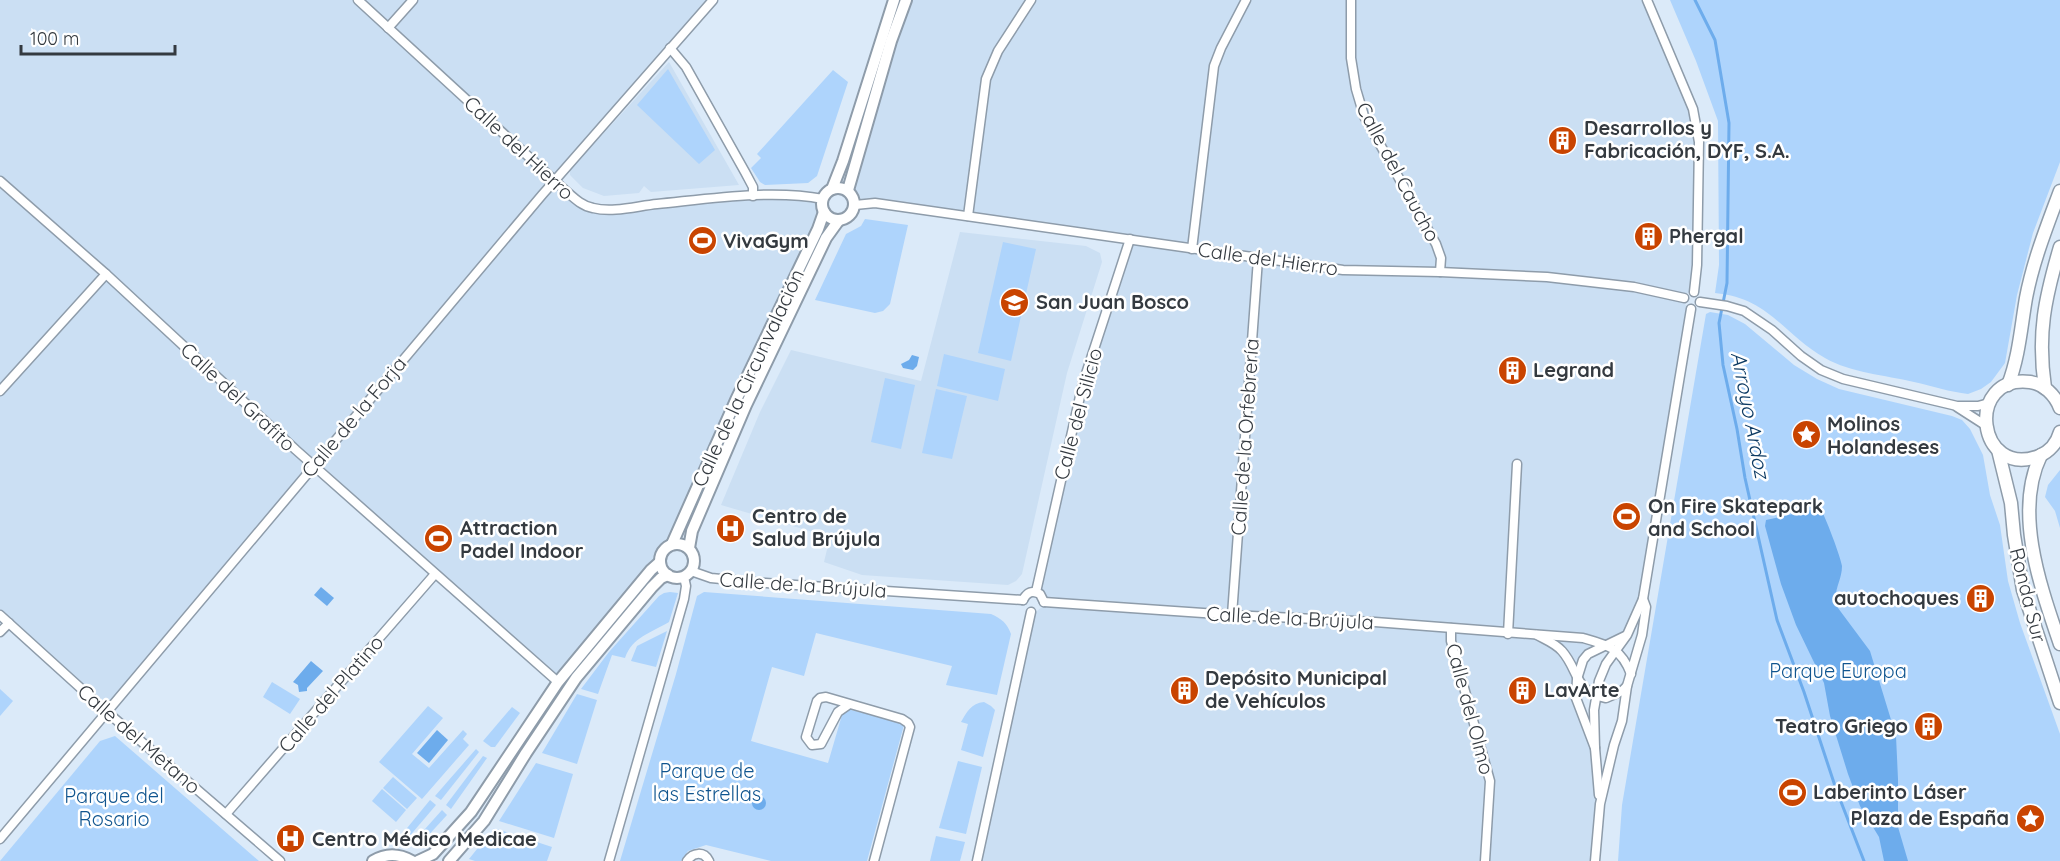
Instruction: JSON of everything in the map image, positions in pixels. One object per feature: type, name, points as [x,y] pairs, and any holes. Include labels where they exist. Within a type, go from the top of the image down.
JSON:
[{"type":"main road","points":[[2008,385],[2013,372],[2027,296],[2044,235],[2060,191]]},
{"type":"main road","points":[[2045,388],[2041,359],[2042,328],[2046,295],[2060,247]]},
{"type":"main road","points":[[1985,425],[1985,414],[1989,403],[1997,392],[2020,381],[2045,388],[2053,395],[2060,408]]},
{"type":"main road","name":"Ronda Sur","points":[[1985,425],[1989,439],[1998,450],[2011,503],[2023,590],[2060,703]]},
{"type":"main road","name":"Ronda Sur","points":[[2060,432],[2051,448],[2041,455],[2033,470],[2029,489],[2031,528],[2040,585],[2060,644]]},
{"type":"main road","points":[[1998,450],[2012,458],[2026,459],[2041,455]]},
{"type":"street","name":"Calle del Hierro","points":[[358,0],[577,201],[594,208],[621,208],[753,196],[823,199]]},
{"type":"street","points":[[388,28],[413,0]]},
{"type":"street","name":"Calle de la Forja","points":[[0,839],[554,180],[713,0]]},
{"type":"street","points":[[832,189],[840,187],[848,190],[853,196],[855,205],[849,216],[839,220],[831,218],[824,212],[823,199],[832,189],[894,0]]},
{"type":"street","points":[[848,190],[891,41],[906,0]]},
{"type":"street","points":[[968,216],[986,79],[998,51],[1031,0]]},
{"type":"street","points":[[1192,249],[1214,66],[1246,0]]},
{"type":"street","name":"Calle del Caucho","points":[[1351,0],[1351,58],[1356,89],[1364,116],[1436,244],[1441,258],[1440,272]]},
{"type":"street","points":[[1647,0],[1693,109],[1697,124],[1699,142],[1694,292]]},
{"type":"street","points":[[670,48],[686,67],[740,162],[753,188],[753,196]]},
{"type":"street","name":"Calle del Grafito","points":[[0,181],[106,274],[313,466],[558,681]]},
{"type":"street","name":"Calle del Hierro","points":[[855,205],[874,203],[1343,270],[1547,277],[1634,287],[1684,298]]},
{"type":"street","name":"Calle de la Circunvalación","points":[[672,544],[824,212]]},
{"type":"street","name":"Calle de la Circunvalación","points":[[689,549],[692,531],[746,405],[826,238],[839,220]]},
{"type":"street","name":"Calle del Silicio","points":[[1036,592],[1083,383],[1130,239]]},
{"type":"street","name":"Calle de la Orfebrería","points":[[1232,615],[1258,259]]},
{"type":"street","points":[[0,391],[106,274]]},
{"type":"street","points":[[1694,292],[1699,296],[1700,302],[1697,307],[1691,309],[1685,305],[1684,298],[1687,293],[1694,292]]},
{"type":"street","points":[[1700,302],[1744,311],[1821,370],[1843,379],[1957,406],[1978,406],[1989,403]]},
{"type":"street","points":[[1600,804],[1594,710],[1599,681],[1606,664],[1627,635],[1643,599],[1691,309]]},
{"type":"street","points":[[1957,406],[1985,425]]},
{"type":"street","points":[[1508,633],[1517,464]]},
{"type":"street","points":[[609,861],[684,599],[687,574],[694,558],[689,549],[681,544],[672,544],[663,550],[660,562],[662,570],[676,578],[687,574]]},
{"type":"street","points":[[418,861],[433,854],[471,812],[558,681],[660,562]]},
{"type":"street","name":"Calle del Platino","points":[[225,814],[435,574]]},
{"type":"street","name":"Calle de la Brújula","points":[[687,574],[752,582],[1023,600]]},
{"type":"street","points":[[449,861],[484,821],[568,689],[652,587],[668,575]]},
{"type":"street","points":[[1030,592],[1036,592],[1040,594],[1044,602],[1037,611],[1031,612],[1024,605],[1023,600],[1030,592]]},
{"type":"street","points":[[1595,861],[1600,804],[1622,721],[1627,686],[1642,635],[1646,607],[1643,599]]},
{"type":"street","name":"Calle de la Brújula","points":[[1044,602],[1583,638],[1605,644],[1615,650]]},
{"type":"street","points":[[982,861],[977,861],[1031,612]]},
{"type":"street","name":"Calle del Metano","points":[[0,615],[107,712],[280,861]]},
{"type":"street","points":[[0,632],[9,623]]},
{"type":"street","name":"Calle del Olmo","points":[[1451,628],[1451,641],[1490,781],[1485,861]]},
{"type":"street","name":"Calle de la Brújula","points":[[1537,635],[1563,652],[1577,679]]},
{"type":"street","points":[[1595,748],[1576,698],[1577,679],[1583,660],[1588,654],[1627,635]]},
{"type":"street","points":[[1615,650],[1626,661],[1631,674]]},
{"type":"street","points":[[1577,679],[1589,692],[1606,698],[1627,686]]},
{"type":"street","points":[[558,681],[568,689]]},
{"type":"street","points":[[848,705],[838,712],[821,744],[812,745],[806,737],[817,701],[826,697],[902,719],[908,723],[910,730],[874,861]]},
{"type":"street","points":[[687,861],[691,855],[699,853],[705,855],[709,861]]},
{"type":"street","points":[[373,861],[384,855],[394,854],[412,861]]},
{"type":"shaded area","points":[[0,0],[713,0],[554,181],[594,208],[721,198],[823,199],[823,209],[672,544],[664,550],[660,558],[558,682],[313,466],[107,712],[0,615]]},
{"type":"shaded area","points":[[906,0],[1647,0],[1697,124],[1694,292],[1687,293],[1683,302],[1688,308],[1643,599],[1627,635],[1588,654],[1576,698],[1595,748],[1600,804],[1595,861],[977,861],[1031,612],[1037,611],[1044,602],[1040,594],[1083,383],[1130,239],[875,203],[855,205],[851,193]]},
{"type":"shaded area","points":[[669,62],[739,185],[651,192],[644,186],[639,193],[604,196],[583,188],[570,175],[570,170]]},
{"type":"shaded area","points":[[960,232],[1086,246],[1100,253],[1102,262],[1067,373],[1022,574],[1016,581],[1008,585],[862,575],[824,562],[830,537],[721,505],[760,412],[791,350],[921,381]]},
{"type":"shaded area","points":[[912,355],[919,357],[917,366],[913,370],[903,368],[901,364],[909,360]]},
{"type":"shaded area","points":[[1820,508],[1842,566],[1836,592],[1838,608],[1870,651],[1896,736],[1898,827],[1908,861],[1884,861],[1879,837],[1860,806],[1830,716],[1824,683],[1796,625],[1781,584],[1765,526],[1766,520]]},
{"type":"shaded area","points":[[321,587],[334,598],[327,606],[314,595]]},
{"type":"shaded area","points":[[311,661],[323,671],[307,688],[307,691],[299,692],[298,685],[293,682]]},
{"type":"shaded area","points":[[437,730],[448,740],[429,763],[417,753]]},
{"type":"shaded area","points":[[756,796],[762,796],[766,803],[762,810],[756,810],[752,806],[752,800]]},
{"type":"green space","points":[[1670,0],[2060,0],[2060,162],[2033,233],[2017,295],[2005,363],[1991,382],[1968,394],[1846,367],[1810,349],[1762,309],[1734,296],[1715,293],[1719,265],[1718,121]]},
{"type":"green space","points":[[668,69],[715,150],[699,164],[637,105]]},
{"type":"green space","points":[[833,70],[848,82],[817,176],[808,183],[765,185],[760,182],[751,168],[761,158],[757,154]]},
{"type":"green space","points":[[865,219],[908,225],[890,304],[883,311],[875,313],[815,300],[846,234],[861,226]]},
{"type":"green space","points":[[1003,242],[1036,249],[1011,361],[978,353]]},
{"type":"green space","name":"Parque Europa","points":[[1710,312],[1728,315],[1745,324],[1794,365],[1839,389],[1952,416],[1962,420],[1970,429],[1983,455],[1990,495],[2000,525],[2008,581],[2020,623],[2060,734],[2060,861],[1618,861],[1622,805],[1706,314]]},
{"type":"green space","points":[[944,354],[1005,369],[998,401],[937,386]]},
{"type":"green space","points":[[885,378],[915,385],[901,449],[871,442]]},
{"type":"green space","points":[[936,389],[967,396],[952,459],[922,453]]},
{"type":"green space","points":[[2060,470],[2060,528],[2055,511],[2045,497],[2048,485]]},
{"type":"green space","points":[[670,592],[678,593],[669,622],[637,640],[625,658],[612,655],[598,694],[581,689],[609,652],[659,596]]},
{"type":"green space","name":"Parque de las Estrellas","points":[[704,592],[991,614],[1008,627],[1011,634],[997,695],[946,685],[952,666],[816,633],[804,676],[772,667],[751,741],[828,763],[842,715],[847,709],[900,722],[904,725],[867,861],[771,861],[706,845],[688,851],[681,861],[620,861],[697,596]]},
{"type":"green space","points":[[667,631],[656,667],[631,661],[637,646]]},
{"type":"green space","points":[[272,682],[300,699],[290,714],[263,697]]},
{"type":"green space","points":[[0,689],[13,701],[0,716]]},
{"type":"green space","points":[[577,694],[597,700],[577,764],[542,753]]},
{"type":"green space","points":[[984,702],[995,710],[983,757],[961,750],[968,724],[961,722],[973,706]]},
{"type":"green space","points":[[428,706],[443,718],[412,754],[429,768],[463,730],[467,734],[463,739],[469,745],[422,799],[379,762]]},
{"type":"green space","points":[[512,707],[520,713],[495,747],[491,747],[483,741]]},
{"type":"green space","name":"Parque del Rosario","points":[[115,736],[259,861],[0,861],[100,741]]},
{"type":"green space","points":[[476,749],[479,752],[441,800],[435,796]]},
{"type":"green space","points":[[483,756],[487,758],[451,809],[446,805]]},
{"type":"green space","points":[[958,761],[982,767],[966,834],[939,828]]},
{"type":"green space","points":[[536,763],[573,774],[554,838],[499,821]]},
{"type":"green space","points":[[393,777],[417,798],[407,809],[383,788]]},
{"type":"green space","points":[[382,789],[406,810],[396,822],[372,801]]},
{"type":"green space","points":[[430,800],[436,805],[408,838],[403,833]]},
{"type":"green space","points":[[442,810],[447,815],[425,839],[416,839]]},
{"type":"green space","points":[[494,828],[552,847],[547,861],[475,861],[469,859]]},
{"type":"green space","points":[[936,836],[965,842],[960,861],[930,861]]},
{"type":"waterway","name":"Arroyo Ardoz","points":[[1695,0],[1715,40],[1729,123],[1727,283],[1719,323],[1723,365],[1745,478],[1777,620],[1836,789],[1864,861]]},
{"type":"place","name":"Desarrollos y Fabricación, DYF, S.A.","points":[[1563,140]]},
{"type":"place","name":"Phergal","points":[[1648,236]]},
{"type":"place","name":"VivaGym","points":[[702,241]]},
{"type":"place","name":"San Juan Bosco","points":[[1015,302]]},
{"type":"place","name":"Legrand","points":[[1512,370]]},
{"type":"place","name":"Molinos Holandeses","points":[[1806,435]]},
{"type":"place","name":"On Fire Skatepark and School","points":[[1627,517]]},
{"type":"place","name":"Centro de Salud Brújula","points":[[731,528]]},
{"type":"place","name":"Attraction Padel Indoor","points":[[439,539]]},
{"type":"place","name":"autochoques","points":[[1980,598]]},
{"type":"place","name":"Depósito Municipal de Vehículos","points":[[1184,690]]},
{"type":"place","name":"LavArte","points":[[1523,690]]},
{"type":"place","name":"Teatro Griego","points":[[1929,726]]},
{"type":"place","name":"Laberinto Láser","points":[[1792,792]]},
{"type":"place","name":"Plaza de España","points":[[2030,818]]},
{"type":"place","name":"Centro Médico Medicae","points":[[291,839]]}]
